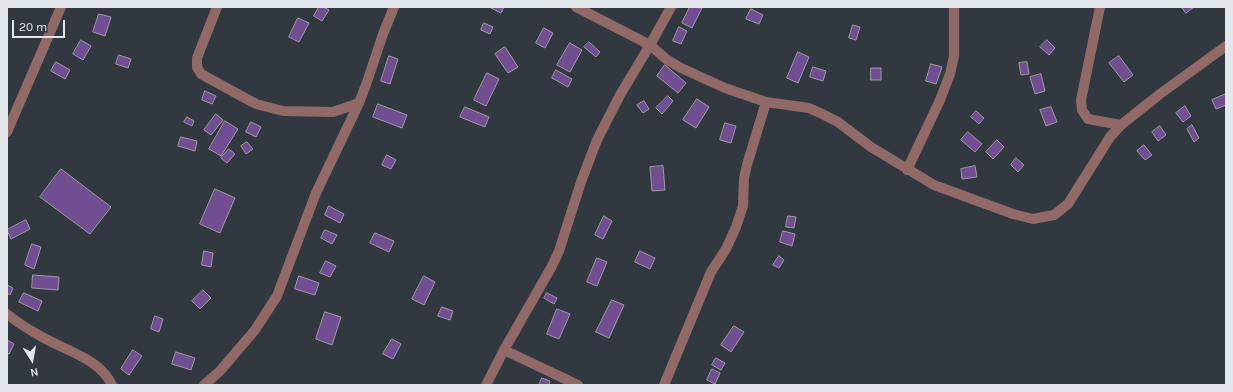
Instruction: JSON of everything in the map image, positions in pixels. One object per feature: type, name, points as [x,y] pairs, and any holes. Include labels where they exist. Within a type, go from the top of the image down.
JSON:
[{"type":"street","points":[[7,132],[61,7]]},
{"type":"street","points":[[217,7],[197,58],[197,67],[201,74],[256,104],[283,111],[333,112],[359,103]]},
{"type":"street","points":[[204,385],[220,370],[255,330],[278,296],[316,193],[368,82],[383,34],[394,7]]},
{"type":"street","points":[[576,7],[650,45],[666,59],[681,68],[725,88],[766,102],[803,107],[822,114],[838,122],[871,147],[934,185],[1013,214],[1033,219],[1054,215],[1068,204],[1110,137],[1121,125],[1160,94],[1226,46]]},
{"type":"street","points":[[486,385],[559,251],[581,182],[597,140],[620,96],[671,7]]},
{"type":"street","points":[[907,170],[940,100],[950,74],[954,56],[954,7]]},
{"type":"street","points":[[1100,7],[1081,100],[1082,110],[1088,119],[1121,125]]},
{"type":"street","points":[[664,385],[711,272],[726,249],[736,227],[743,206],[746,171],[766,102]]},
{"type":"street","points":[[7,314],[44,338],[91,362],[104,373],[112,385]]},
{"type":"street","points":[[504,350],[578,385]]},
{"type":"building","points":[[319,7],[329,10],[322,21],[314,16]]},
{"type":"building","points":[[504,7],[501,13],[491,8]]},
{"type":"building","points":[[690,7],[702,8],[692,28],[682,23]]},
{"type":"building","points":[[1182,7],[1194,7],[1186,13]]},
{"type":"building","points":[[751,9],[763,15],[759,24],[746,19]]},
{"type":"building","points":[[99,14],[111,17],[105,36],[93,32]]},
{"type":"building","points":[[298,18],[309,23],[299,42],[289,37]]},
{"type":"building","points":[[484,23],[493,27],[490,34],[481,30]]},
{"type":"building","points":[[853,25],[860,27],[856,40],[849,38]]},
{"type":"building","points":[[679,27],[687,31],[681,44],[673,41]]},
{"type":"building","points":[[544,28],[553,33],[545,48],[536,43]]},
{"type":"building","points":[[81,40],[91,46],[83,60],[73,54]]},
{"type":"building","points":[[1047,40],[1055,48],[1049,55],[1040,47]]},
{"type":"building","points":[[589,42],[600,52],[596,57],[584,47]]},
{"type":"building","points":[[570,43],[582,50],[570,72],[557,65]]},
{"type":"building","points":[[505,47],[518,67],[508,73],[495,54]]},
{"type":"building","points":[[798,52],[809,57],[798,83],[787,78]]},
{"type":"building","points":[[119,55],[131,59],[128,68],[116,64]]},
{"type":"building","points":[[389,56],[398,59],[390,84],[381,81]]},
{"type":"building","points":[[1119,56],[1133,75],[1124,82],[1109,63]]},
{"type":"building","points":[[56,62],[70,70],[65,79],[51,71]]},
{"type":"building","points":[[1027,62],[1029,74],[1021,75],[1019,63]]},
{"type":"building","points":[[931,64],[942,67],[936,84],[926,81]]},
{"type":"building","points":[[665,65],[686,83],[678,93],[657,76]]},
{"type":"building","points":[[813,67],[826,71],[823,81],[810,77]]},
{"type":"building","points":[[871,68],[881,68],[881,80],[871,80]]},
{"type":"building","points":[[556,70],[572,79],[568,87],[552,78]]},
{"type":"building","points":[[487,73],[499,79],[486,106],[474,100]]},
{"type":"building","points":[[1041,74],[1045,91],[1035,94],[1030,77]]},
{"type":"building","points":[[205,91],[216,96],[212,104],[202,100]]},
{"type":"building","points":[[1226,94],[1226,105],[1216,109],[1212,100]]},
{"type":"building","points":[[668,96],[673,101],[662,114],[656,108]]},
{"type":"building","points":[[697,99],[709,107],[696,128],[683,120]]},
{"type":"building","points":[[644,101],[649,109],[643,113],[637,105]]},
{"type":"building","points":[[378,104],[407,115],[402,128],[373,117]]},
{"type":"building","points":[[1185,106],[1191,116],[1183,122],[1176,113]]},
{"type":"building","points":[[465,107],[489,117],[485,127],[460,117]]},
{"type":"building","points":[[1051,107],[1057,122],[1046,126],[1040,110]]},
{"type":"building","points":[[976,111],[984,118],[979,124],[971,117]]},
{"type":"building","points":[[216,114],[223,120],[211,135],[204,130]]},
{"type":"building","points":[[187,117],[194,121],[192,126],[184,122]]},
{"type":"building","points":[[225,121],[238,129],[221,156],[209,149]]},
{"type":"building","points":[[251,122],[261,127],[256,137],[246,132]]},
{"type":"building","points":[[725,123],[736,126],[731,143],[720,140]]},
{"type":"building","points":[[1192,125],[1199,138],[1194,142],[1187,129]]},
{"type":"building","points":[[1160,126],[1166,135],[1158,141],[1152,132]]},
{"type":"building","points":[[968,132],[982,144],[975,152],[961,140]]},
{"type":"building","points":[[181,137],[197,141],[195,151],[178,146]]},
{"type":"building","points":[[997,140],[1004,147],[993,159],[986,152]]},
{"type":"building","points":[[247,142],[253,149],[246,154],[241,146]]},
{"type":"building","points":[[1144,145],[1152,155],[1145,160],[1137,151]]},
{"type":"building","points":[[229,149],[235,154],[227,163],[221,158]]},
{"type":"building","points":[[387,155],[396,160],[391,169],[382,165]]},
{"type":"building","points":[[1016,158],[1024,165],[1018,172],[1011,165]]},
{"type":"building","points":[[663,166],[665,190],[652,191],[650,167]]},
{"type":"building","points":[[975,166],[977,177],[962,179],[961,169]]},
{"type":"building","points":[[61,169],[111,207],[90,234],[40,197]]},
{"type":"building","points":[[215,189],[235,198],[220,233],[200,224]]},
{"type":"building","points":[[329,206],[344,214],[340,223],[325,215]]},
{"type":"building","points":[[604,216],[612,221],[603,239],[595,235]]},
{"type":"building","points":[[788,216],[796,217],[794,228],[786,227]]},
{"type":"building","points":[[26,220],[30,229],[11,239],[7,230]]},
{"type":"building","points":[[325,230],[337,235],[332,244],[321,238]]},
{"type":"building","points":[[783,231],[795,234],[792,246],[780,242]]},
{"type":"building","points":[[375,233],[394,241],[389,252],[370,243]]},
{"type":"building","points":[[32,244],[41,247],[34,269],[25,265]]},
{"type":"building","points":[[204,251],[213,253],[211,267],[202,265]]},
{"type":"building","points":[[640,251],[655,258],[650,269],[635,262]]},
{"type":"building","points":[[779,256],[784,260],[779,268],[773,265]]},
{"type":"building","points":[[597,258],[607,262],[597,286],[587,282]]},
{"type":"building","points":[[326,261],[336,266],[330,277],[320,273]]},
{"type":"building","points":[[33,275],[59,277],[58,290],[32,288]]},
{"type":"building","points":[[299,276],[319,283],[315,295],[295,289]]},
{"type":"building","points":[[424,276],[435,282],[424,305],[412,299]]},
{"type":"building","points":[[7,285],[13,288],[10,295],[7,293]]},
{"type":"building","points":[[203,290],[211,298],[200,309],[192,301]]},
{"type":"building","points":[[24,293],[42,301],[38,311],[19,302]]},
{"type":"building","points":[[547,293],[557,298],[554,304],[544,298]]},
{"type":"building","points":[[612,300],[624,305],[609,338],[596,332]]},
{"type":"building","points":[[442,307],[453,311],[450,320],[438,316]]},
{"type":"building","points":[[557,309],[570,314],[559,339],[547,334]]},
{"type":"building","points":[[325,312],[341,317],[332,345],[316,339]]},
{"type":"building","points":[[155,316],[163,319],[159,332],[151,329]]},
{"type":"building","points":[[734,326],[744,332],[731,352],[721,345]]},
{"type":"building","points":[[392,339],[401,344],[393,359],[383,354]]},
{"type":"building","points":[[7,340],[14,344],[9,354],[7,353]]},
{"type":"building","points":[[133,350],[142,356],[129,375],[121,369]]},
{"type":"building","points":[[176,352],[195,358],[191,370],[172,364]]},
{"type":"building","points":[[716,358],[725,363],[721,370],[712,365]]},
{"type":"building","points":[[712,369],[720,373],[715,384],[707,380]]},
{"type":"building","points":[[542,378],[550,381],[549,385],[539,385]]}]
